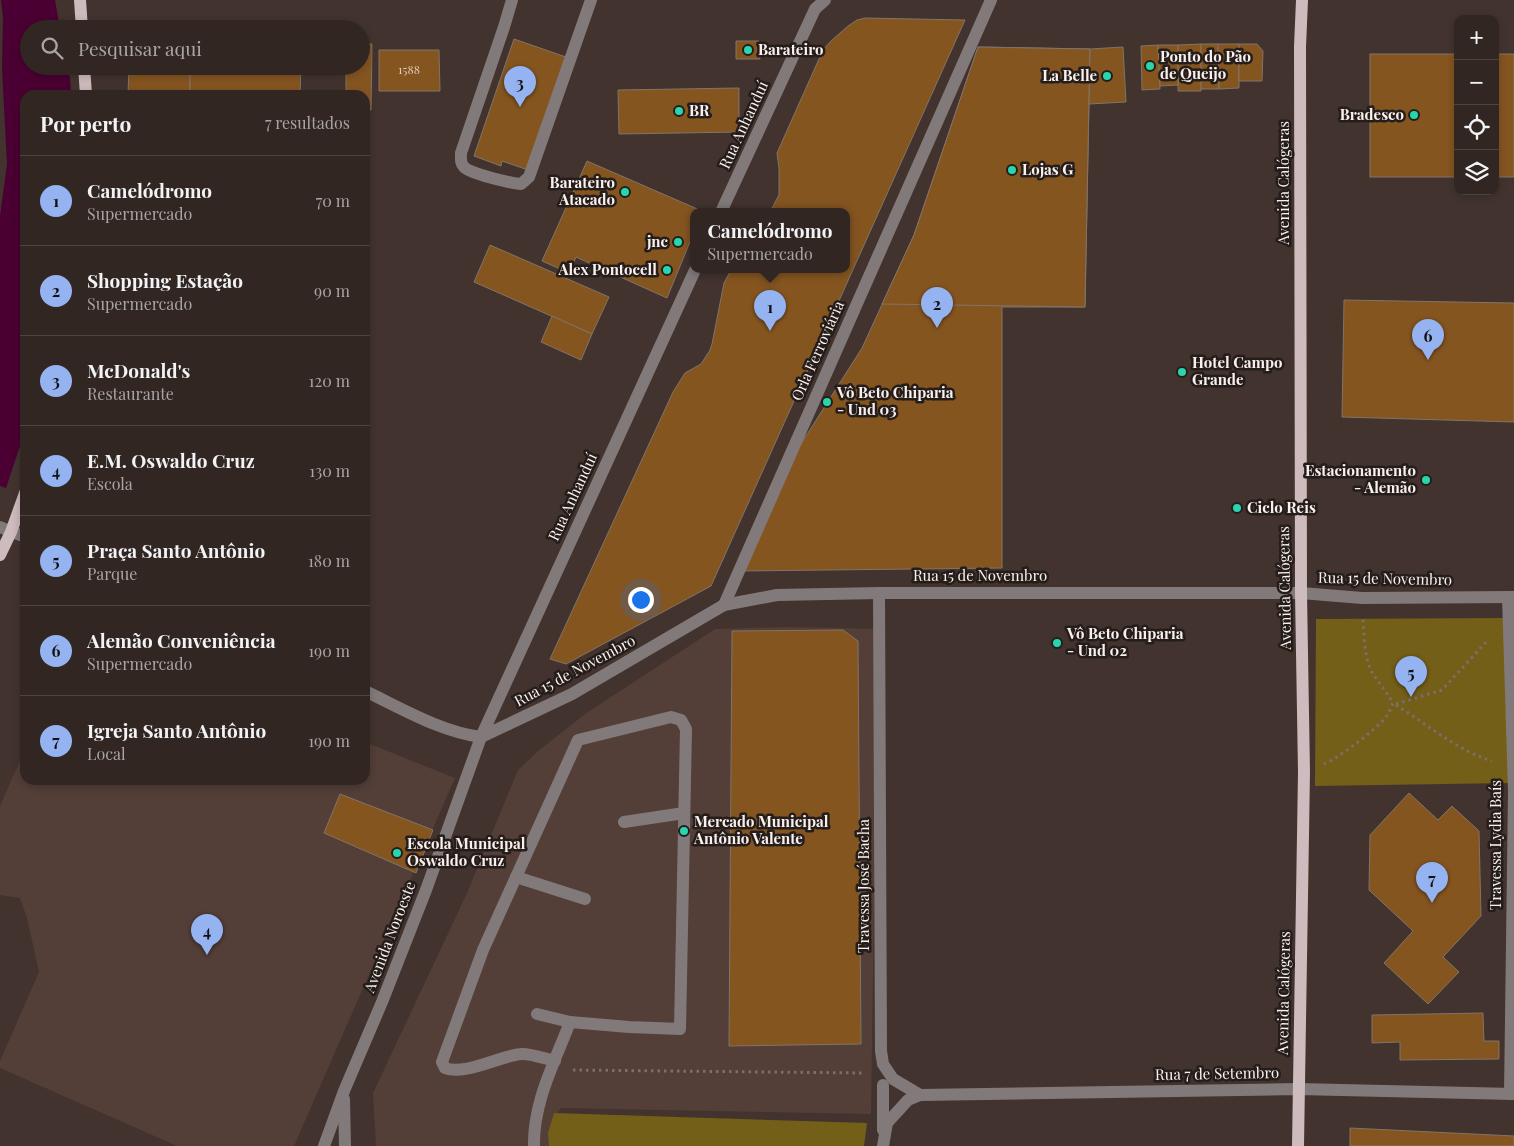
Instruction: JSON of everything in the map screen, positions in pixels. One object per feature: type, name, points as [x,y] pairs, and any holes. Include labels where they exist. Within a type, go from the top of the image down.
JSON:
[{"type":"main road","points":[[80,0],[81,20]]},
{"type":"main road","name":"Avenida Calógeras","points":[[1298,1146],[1304,772],[1301,593],[1300,47],[1302,0]]},
{"type":"main road","points":[[85,75],[86,90]]},
{"type":"main road","points":[[0,555],[6,529],[20,502]]},
{"type":"street","points":[[512,0],[461,153],[461,162],[465,168],[507,183],[521,184],[529,177],[591,0]]},
{"type":"street","name":"Rua Anhanduí","points":[[724,208],[815,9],[825,0]]},
{"type":"street","name":"Orla Ferroviária","points":[[724,605],[991,0]]},
{"type":"street","name":"Rua Anhanduí","points":[[481,737],[694,273]]},
{"type":"street","points":[[6,529],[20,535]]},
{"type":"street","name":"Rua 15 de Novembro","points":[[481,737],[572,694],[724,605],[777,594],[879,592],[1301,593],[1362,598],[1511,597]]},
{"type":"street","name":"Travessa José Bacha","points":[[879,592],[881,1051],[883,1064],[889,1073]]},
{"type":"street","name":"Travessa Lydia Baís","points":[[1511,597],[1514,791],[1512,1094]]},
{"type":"street","points":[[370,693],[441,726],[464,735],[481,737]]},
{"type":"street","points":[[537,1014],[570,1022],[680,1029],[686,730],[681,720],[671,717],[578,740],[475,972],[442,1062],[444,1068],[452,1071],[522,1053],[554,1065]]},
{"type":"street","name":"Avenida Noroeste","points":[[324,1146],[344,1091],[382,1002],[426,890],[481,737]]},
{"type":"street","points":[[624,822],[684,814]]},
{"type":"street","points":[[516,877],[585,899]]},
{"type":"street","points":[[534,1146],[534,1131],[541,1095],[570,1022]]},
{"type":"street","points":[[889,1073],[894,1079],[920,1095]]},
{"type":"street","points":[[883,1085],[883,1142]]},
{"type":"street","name":"Rua 7 de Setembro","points":[[920,1095],[1298,1089],[1512,1094]]},
{"type":"street","name":"Avenida Noroeste","points":[[344,1091],[345,1146]]},
{"type":"street","points":[[883,1142],[887,1123],[908,1100],[920,1095]]},
{"type":"path","points":[[1362,598],[1364,647],[1372,672],[1385,688],[1394,704],[1420,719],[1452,742],[1480,757],[1499,763]]},
{"type":"path","points":[[1304,772],[1332,761],[1368,734],[1385,718],[1394,704],[1442,690],[1490,638]]},
{"type":"path","points":[[554,1065],[889,1073]]},
{"type":"shaded area","points":[[1,0],[55,0],[58,20],[20,20],[20,75],[70,75],[71,90],[20,90],[20,446],[6,488],[0,486],[0,216],[7,164],[2,69],[3,18]]},
{"type":"shaded area","points":[[1505,618],[1509,783],[1315,786],[1316,619]]},
{"type":"shaded area","name":"Mercado Municipal Antônio Valente","points":[[785,627],[878,629],[871,1114],[561,1108],[552,1121],[551,1146],[376,1146],[373,1093],[467,893],[518,770],[537,752],[585,714],[715,629]]},
{"type":"shaded area","points":[[370,744],[455,778],[294,1146],[177,1146],[0,1068],[0,1061],[39,972],[27,918],[20,898],[0,895],[0,806],[20,760],[20,785],[370,785]]},
{"type":"shaded area","points":[[554,1113],[867,1123],[864,1146],[549,1146],[548,1133]]},
{"type":"building","points":[[865,18],[965,20],[711,586],[566,664],[550,659],[673,392],[685,373],[701,364],[710,350],[724,283],[729,273],[850,273],[850,208],[772,208],[779,195],[777,153],[823,50],[857,20]]},
{"type":"building","points":[[514,39],[566,57],[528,170],[502,161],[501,166],[474,156]]},
{"type":"building","name":"Barateiro","points":[[736,41],[759,41],[760,59],[736,59]]},
{"type":"building","points":[[370,44],[372,44],[371,110],[370,90],[346,90],[346,75],[370,75]]},
{"type":"building","points":[[1201,44],[1201,91],[1178,91],[1178,45]]},
{"type":"building","points":[[1201,44],[1218,44],[1219,89],[1201,89]]},
{"type":"building","points":[[1218,44],[1239,44],[1239,88],[1219,89]]},
{"type":"building","points":[[1239,44],[1257,44],[1263,51],[1262,81],[1239,81]]},
{"type":"building","name":"Ponto do Pão de Queijo","points":[[1158,45],[1160,89],[1142,90],[1141,46]]},
{"type":"building","points":[[1158,45],[1178,45],[1178,85],[1160,86]]},
{"type":"building","points":[[978,47],[1090,49],[1085,307],[1002,307],[1002,568],[741,571],[799,447],[862,348],[914,235]]},
{"type":"building","name":"Lojas G","points":[[978,47],[1090,49],[1085,307],[882,304],[914,235]]},
{"type":"building","name":"La Belle","points":[[1123,47],[1126,102],[1089,104],[1090,49]]},
{"type":"building","points":[[379,50],[439,50],[440,91],[379,91]]},
{"type":"building","name":"Bradesco","points":[[1370,54],[1454,54],[1454,177],[1370,177]]},
{"type":"building","points":[[1499,54],[1514,54],[1514,177],[1499,177]]},
{"type":"building","points":[[129,75],[190,75],[190,90],[128,90]]},
{"type":"building","points":[[190,75],[301,75],[300,90],[190,90]]},
{"type":"building","name":"BR","points":[[739,88],[739,132],[619,134],[618,90]]},
{"type":"building","points":[[587,161],[695,208],[690,208],[690,242],[667,298],[576,257],[569,273],[542,261]]},
{"type":"building","points":[[490,245],[609,297],[592,334],[474,282]]},
{"type":"building","points":[[1344,300],[1514,303],[1514,422],[1342,417]]},
{"type":"building","points":[[552,316],[592,334],[581,360],[541,342]]},
{"type":"building","points":[[843,630],[858,641],[861,1044],[729,1046],[732,631]]},
{"type":"building","points":[[1409,793],[1438,820],[1452,806],[1479,831],[1481,916],[1443,957],[1459,972],[1428,1004],[1384,963],[1413,931],[1369,890],[1370,835]]},
{"type":"building","name":"Escola Municipal Oswaldo Cruz","points":[[340,794],[433,830],[416,873],[324,833]]},
{"type":"building","points":[[1483,1013],[1484,1041],[1499,1041],[1499,1059],[1400,1060],[1400,1042],[1372,1043],[1372,1015]]},
{"type":"building","points":[[1350,1128],[1514,1136],[1514,1146],[1350,1146]]},
{"type":"place","name":"Barateiro","points":[[748,50]]},
{"type":"place","name":"Ponto do Pão de Queijo","points":[[1150,66]]},
{"type":"place","name":"La Belle","points":[[1107,76]]},
{"type":"place","name":"McDonald's","points":[[520,107]]},
{"type":"place","name":"BR","points":[[679,111]]},
{"type":"place","name":"Bradesco","points":[[1414,115]]},
{"type":"place","name":"Lojas G","points":[[1012,170]]},
{"type":"place","name":"Barateiro Atacado","points":[[625,192]]},
{"type":"place","name":"jnc","points":[[678,242]]},
{"type":"place","name":"Alex Pontocell","points":[[667,270]]},
{"type":"place","name":"Shopping Estação","points":[[937,328]]},
{"type":"place","name":"Camelódromo","points":[[770,331]]},
{"type":"place","name":"Alemão Conveniência","points":[[1428,360]]},
{"type":"place","name":"Hotel Campo Grande","points":[[1182,372]]},
{"type":"place","name":"Vô Beto Chiparia - Und 03","points":[[827,402]]},
{"type":"place","name":"Estacionamento - Alemão","points":[[1426,480]]},
{"type":"place","name":"Ciclo Reis","points":[[1237,508]]},
{"type":"place","name":"Vô Beto Chiparia - Und 02","points":[[1057,643]]},
{"type":"place","name":"Praça Santo Antônio","points":[[1411,697]]},
{"type":"place","name":"Mercado Municipal Antônio Valente","points":[[684,831]]},
{"type":"place","name":"Escola Municipal Oswaldo Cruz","points":[[397,853]]},
{"type":"place","name":"Igreja Santo Antônio","points":[[1432,903]]},
{"type":"place","name":"E.M. Oswaldo Cruz","points":[[207,955]]}]
